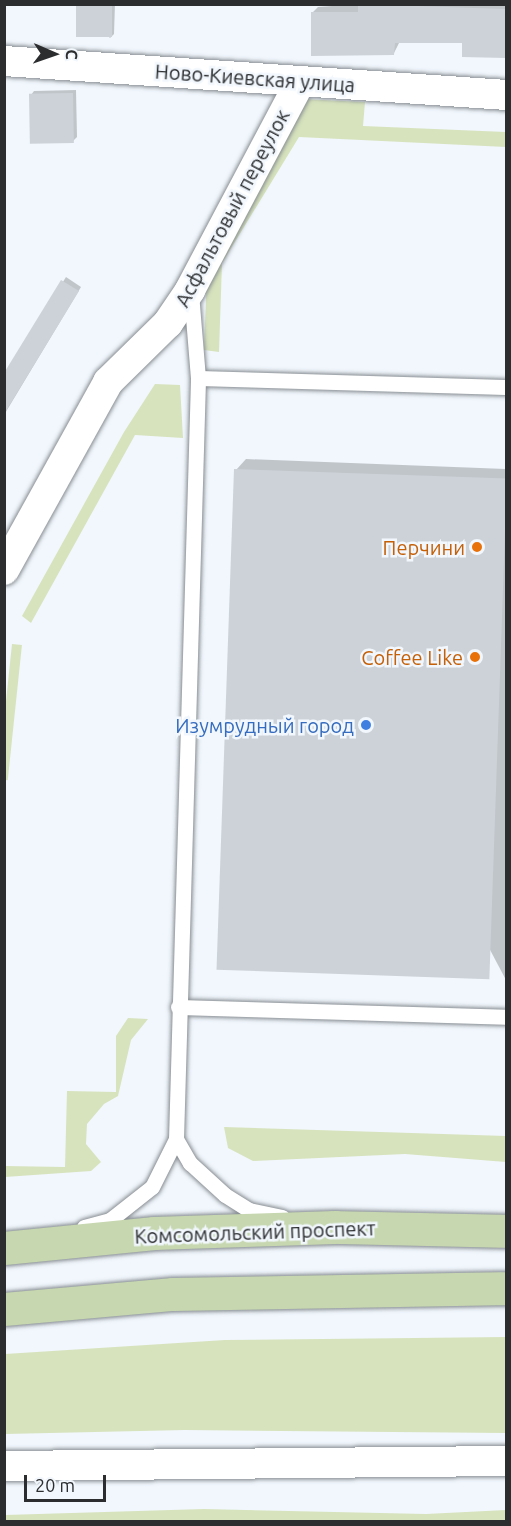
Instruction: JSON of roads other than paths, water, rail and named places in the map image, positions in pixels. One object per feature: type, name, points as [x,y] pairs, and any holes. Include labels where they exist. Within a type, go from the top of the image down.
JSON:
[{"type":"main road","name":"Комсомольский проспект","points":[[14,1247],[154,1233],[335,1227],[507,1231]]},
{"type":"main road","points":[[4,1309],[173,1293],[507,1288]]},
{"type":"street","name":"Ново-Киевская улица","points":[[4,61],[507,95]]},
{"type":"street","name":"Асфальтовый переулок","points":[[4,570],[108,382],[168,323],[190,290],[300,82]]},
{"type":"street","points":[[4,1466],[507,1461]]},
{"type":"lane","points":[[14,1247],[110,1220],[152,1187],[176,1139],[178,1007],[198,378],[190,290]]},
{"type":"lane","points":[[198,378],[507,387]]},
{"type":"lane","points":[[178,1007],[507,1017]]},
{"type":"lane","points":[[176,1139],[190,1163],[208,1182],[249,1210],[335,1227]]},
{"type":"place","name":"Перчини","points":[[477,547]]},
{"type":"place","name":"Coffee Like","points":[[475,657]]},
{"type":"place","name":"Изумрудный город","points":[[366,725]]}]
